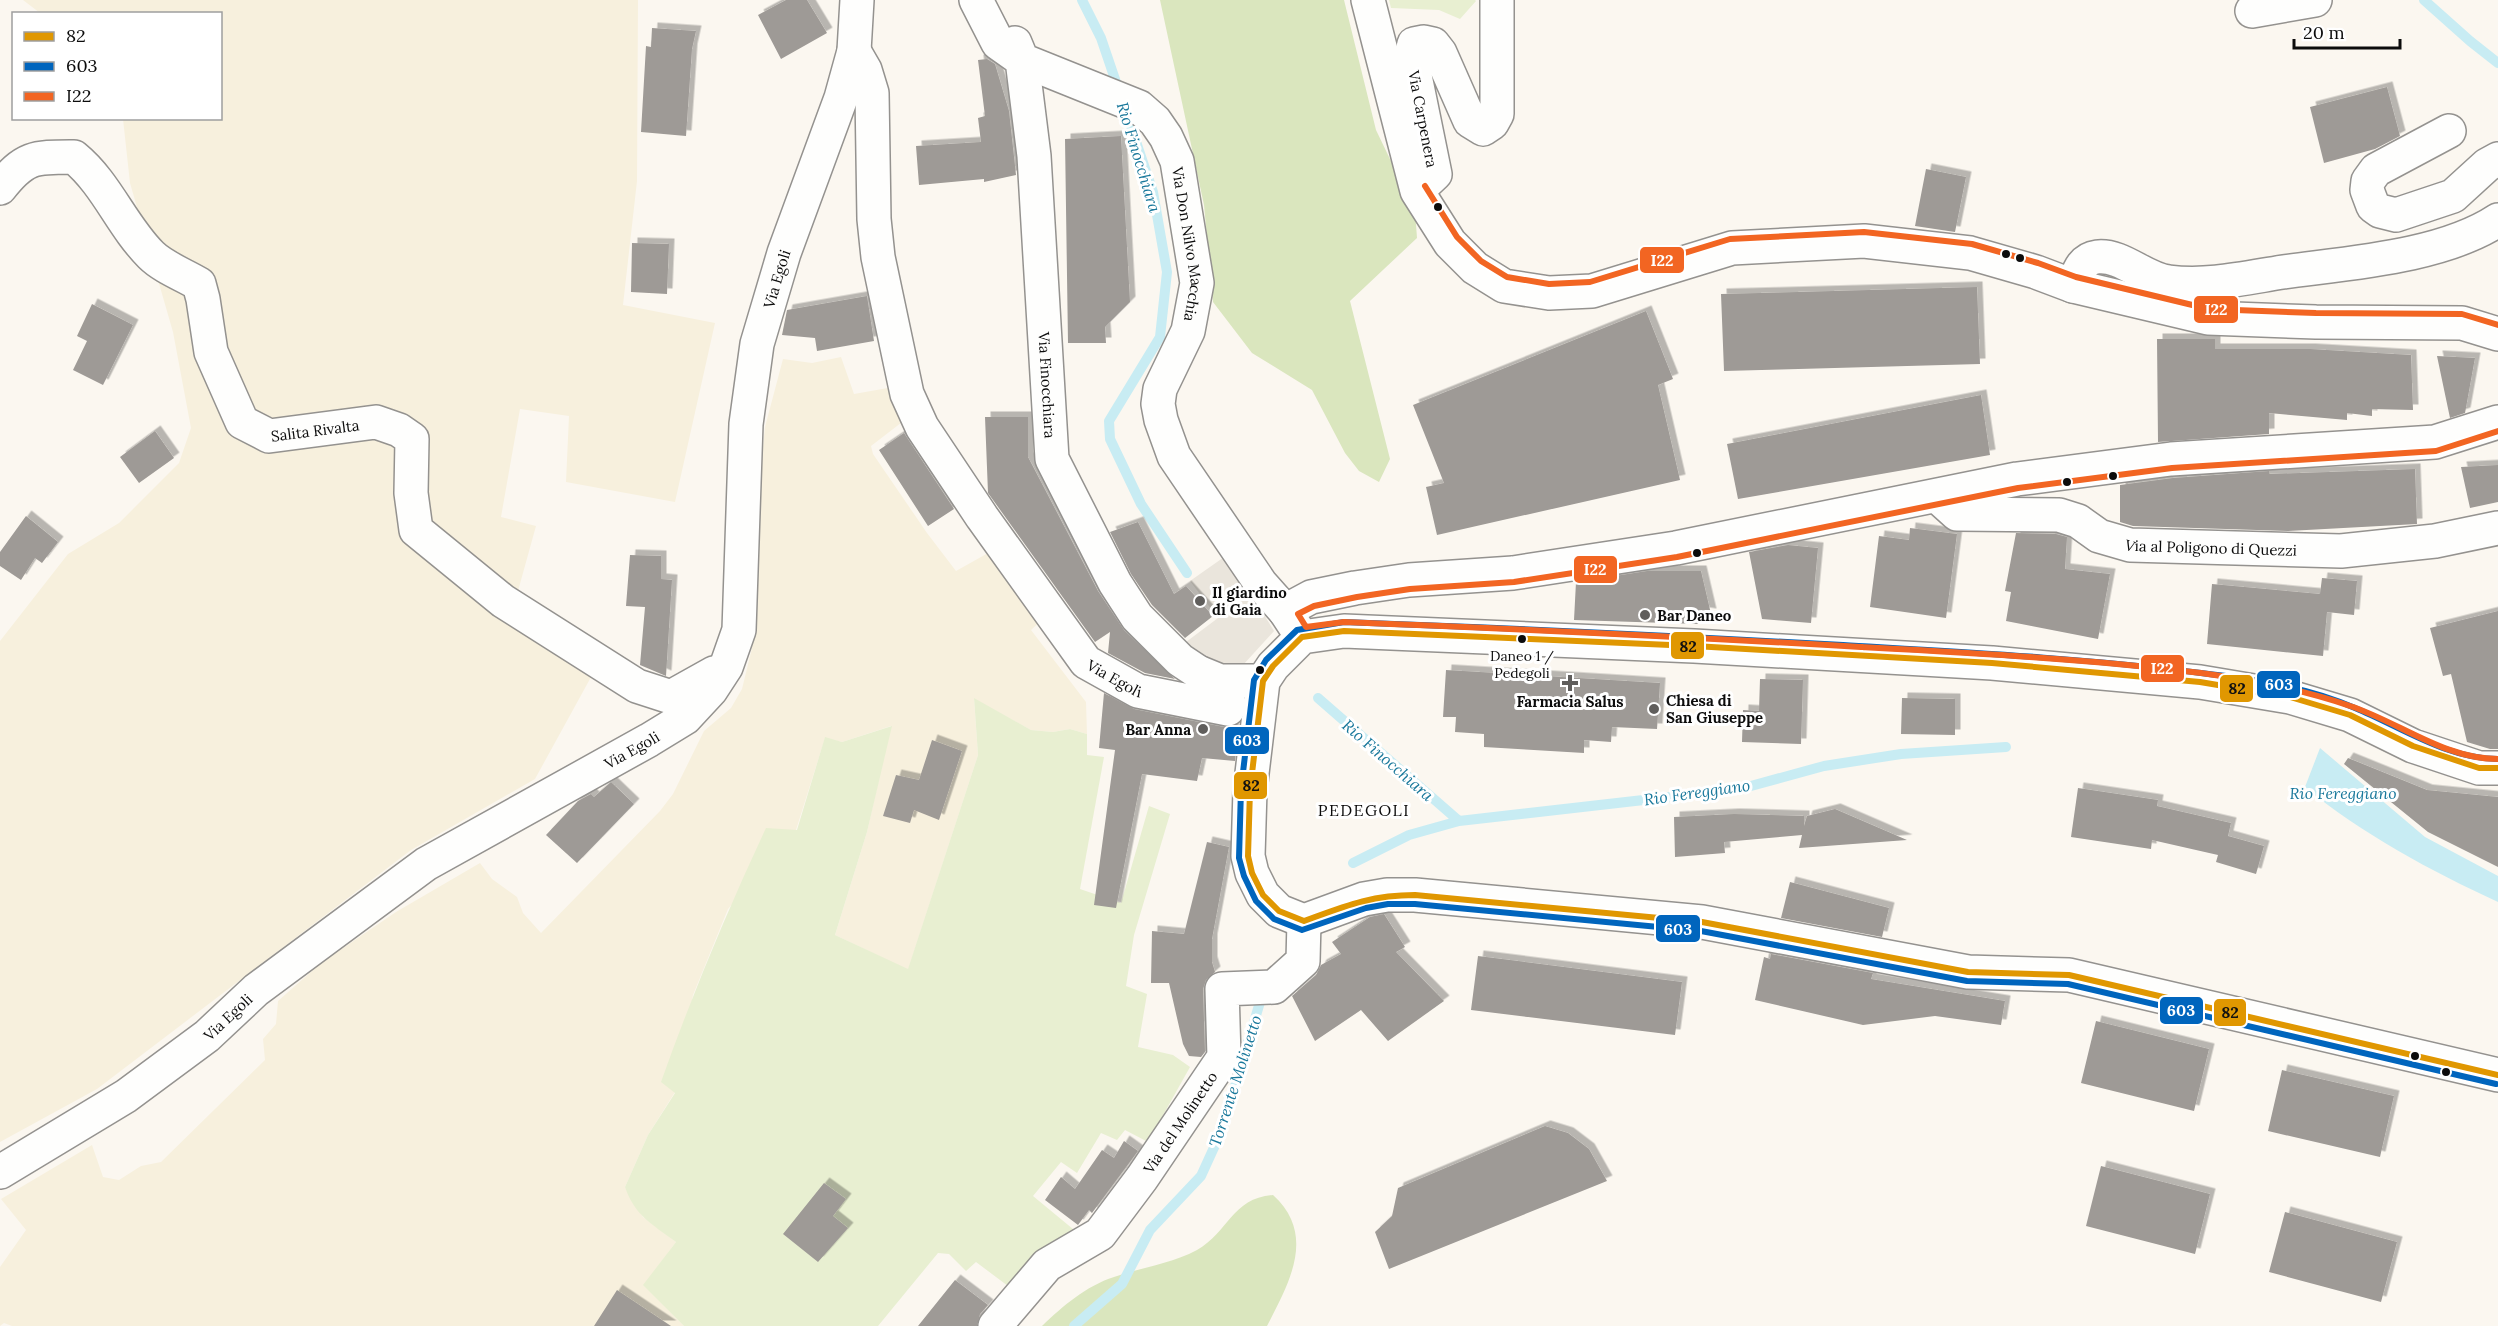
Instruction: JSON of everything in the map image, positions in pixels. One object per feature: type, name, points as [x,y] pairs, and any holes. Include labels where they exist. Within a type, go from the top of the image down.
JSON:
[{"type":"street","name":"Via Egoli","points":[[0,1172],[126,1096],[207,1036],[256,990],[426,864],[650,740],[685,718],[711,690],[726,667],[739,630],[746,424],[757,344],[784,253],[842,98],[854,51],[857,0]]},
{"type":"street","points":[[976,0],[998,44],[1033,65]]},
{"type":"street","points":[[1368,0],[1417,191],[1450,243],[1475,268],[1504,286],[1549,293],[1592,291],[1732,248],[1864,240],[1970,253],[2036,272],[2073,286],[2208,318],[2316,322],[2462,323],[2498,333]]},
{"type":"street","name":"Via Carpenera","points":[[1417,191],[1435,174],[1411,56],[1414,44],[1424,42],[1433,44],[1440,53],[1470,121],[1483,129],[1492,123],[1497,114],[1497,0]]},
{"type":"street","points":[[2252,11],[2315,0]]},
{"type":"street","points":[[1002,8],[1033,65]]},
{"type":"street","name":"Via Egoli","points":[[854,51],[865,70],[872,93],[874,219],[878,257],[907,394],[922,427],[982,517],[1086,662],[1138,691],[1228,709],[1229,704],[1206,684],[1198,672]]},
{"type":"street","name":"Via Don Nilvo Macchia","points":[[1033,65],[1139,107],[1155,121],[1166,137],[1177,161],[1197,284],[1188,331],[1160,389],[1158,404],[1165,436],[1174,456],[1261,584],[1294,624]]},
{"type":"street","name":"Via Finocchiara","points":[[1033,65],[1034,156],[1052,459],[1115,583],[1137,617],[1180,660],[1198,672],[1220,681],[1263,681]]},
{"type":"street","points":[[2449,131],[2376,170],[2368,181],[2367,190],[2373,206],[2379,211],[2396,215],[2453,196],[2487,165],[2498,159]]},
{"type":"street","name":"Salita Rivalta","points":[[0,188],[12,173],[28,160],[74,157],[91,171],[137,238],[153,257],[199,284],[211,352],[242,422],[269,436],[376,422],[399,430],[412,439],[411,493],[416,530],[503,601],[637,686],[671,697],[726,667]]},
{"type":"street","points":[[2073,286],[2083,263],[2095,257],[2107,257],[2167,282],[2201,284],[2387,258],[2446,243],[2498,220]]},
{"type":"street","points":[[2498,422],[2435,442],[2171,459],[2017,479],[1765,532],[1653,552],[1513,573],[1409,580],[1311,597],[1263,681],[1250,790],[1248,856],[1256,885],[1269,903],[1279,911],[1304,921],[1364,899],[1387,895],[1415,895],[1702,922],[1968,972],[2069,975],[2498,1075]]},
{"type":"street","name":"Via al Poligono di Quezzi","points":[[1937,496],[1957,514],[2059,515],[2078,521],[2099,536],[2130,545],[2341,551],[2435,541],[2498,528]]},
{"type":"street","points":[[1294,624],[1344,631],[1694,646],[1992,663],[2200,682],[2290,697],[2350,715],[2413,746],[2479,768],[2498,768]]},
{"type":"street","name":"Via del Molinetto","points":[[995,1326],[1047,1265],[1100,1234],[1142,1178],[1224,1057],[1222,989],[1274,987],[1303,961],[1304,921]]},
{"type":"shaded area","points":[[23,0],[638,0],[637,181],[623,305],[715,323],[675,502],[566,482],[569,416],[520,409],[501,517],[536,526],[513,609],[596,668],[535,779],[411,850],[97,1089],[0,1142],[0,641],[68,554],[119,523],[179,463],[191,428],[173,332],[130,183],[123,120],[222,120],[222,12],[39,12]]},
{"type":"shaded area","points":[[841,357],[854,394],[899,386],[910,416],[871,446],[873,454],[956,571],[997,548],[1046,616],[1031,630],[1086,702],[1087,734],[1070,729],[1053,732],[1031,730],[974,699],[978,755],[908,970],[835,935],[867,832],[891,726],[842,742],[825,738],[796,830],[728,909],[693,995],[675,1092],[648,1135],[625,1187],[643,1217],[676,1242],[644,1285],[684,1326],[12,1326],[4,1323],[0,1326],[0,1267],[26,1230],[1,1199],[92,1145],[103,1177],[119,1180],[141,1166],[161,1162],[265,1060],[263,1039],[276,1024],[278,1001],[321,963],[396,912],[480,863],[492,879],[517,897],[523,913],[541,933],[660,811],[673,794],[704,731],[731,708],[742,689],[752,648],[755,524],[765,427],[783,359],[812,363]]},
{"type":"shaded area","points":[[1227,555],[1274,631],[1243,665],[1219,664],[1182,645],[1218,618],[1190,581]]},
{"type":"green space","points":[[1160,0],[1344,0],[1376,130],[1415,211],[1417,238],[1350,301],[1390,459],[1379,482],[1359,471],[1345,453],[1312,390],[1252,353],[1213,302],[1204,205]]},
{"type":"green space","points":[[1389,0],[1476,1],[1460,19],[1439,10],[1391,8]]},
{"type":"green space","points":[[974,698],[1031,730],[1053,732],[1070,729],[1087,734],[1087,755],[1104,757],[1080,889],[1121,903],[1149,806],[1170,814],[1134,935],[1126,986],[1147,994],[1138,1047],[1173,1055],[1190,1067],[1148,1142],[1125,1130],[1117,1140],[1101,1133],[1077,1173],[1061,1162],[1033,1196],[1079,1234],[1008,1286],[976,1262],[966,1271],[949,1254],[938,1253],[878,1326],[684,1326],[643,1285],[676,1242],[639,1212],[625,1187],[648,1135],[675,1093],[661,1082],[724,922],[766,828],[797,830],[825,737],[842,742],[892,726],[867,832],[835,935],[908,969],[978,755]]},
{"type":"green space","points":[[1273,1195],[1286,1210],[1294,1226],[1296,1243],[1295,1259],[1290,1276],[1267,1326],[1042,1326],[1084,1291],[1104,1281],[1177,1259],[1197,1250],[1208,1243],[1248,1202],[1259,1197]]},
{"type":"water","name":"Rio Fereggiano","points":[[2320,748],[2425,837],[2498,876],[2498,902],[2448,878],[2373,836],[2305,787]]},
{"type":"building","points":[[786,0],[807,0],[827,33],[781,59],[758,15]]},
{"type":"building","points":[[652,28],[696,31],[692,49],[686,136],[641,132],[646,46],[651,47]]},
{"type":"building","points":[[987,59],[995,64],[1009,111],[1016,175],[984,182],[984,179],[919,185],[916,146],[981,142],[978,118],[985,116],[978,60]]},
{"type":"building","points":[[2387,87],[2400,136],[2375,149],[2324,163],[2310,107]]},
{"type":"building","points":[[1121,136],[1130,302],[1105,327],[1106,343],[1068,343],[1065,139]]},
{"type":"building","points":[[1926,169],[1966,177],[1955,232],[1915,226]]},
{"type":"building","points":[[632,243],[669,244],[667,294],[631,292]]},
{"type":"building","points":[[1977,287],[1980,364],[1724,371],[1721,294]]},
{"type":"building","points":[[867,296],[874,341],[817,351],[815,338],[782,335],[787,310]]},
{"type":"building","points":[[92,304],[133,325],[103,385],[73,370],[87,341],[77,336]]},
{"type":"building","points":[[1646,311],[1673,379],[1658,385],[1680,480],[1437,535],[1426,487],[1444,483],[1413,405]]},
{"type":"building","points":[[2157,339],[2215,339],[2215,349],[2310,349],[2411,355],[2413,410],[2372,409],[2372,416],[2347,413],[2347,420],[2269,413],[2269,434],[2158,442]]},
{"type":"building","points":[[2437,356],[2475,358],[2465,413],[2450,418]]},
{"type":"building","points":[[1981,395],[1990,455],[1738,499],[1727,444]]},
{"type":"building","points":[[985,417],[1028,417],[1028,457],[1098,591],[1124,630],[1175,679],[1145,673],[1108,653],[1110,632],[1095,642],[988,493]]},
{"type":"building","points":[[155,431],[174,458],[139,483],[120,457]]},
{"type":"building","points":[[904,433],[954,509],[928,526],[879,450]]},
{"type":"building","points":[[2498,465],[2498,502],[2470,508],[2461,467]]},
{"type":"building","points":[[2415,469],[2417,524],[2288,531],[2133,526],[2120,522],[2120,485],[2173,478],[2269,471],[2269,474]]},
{"type":"building","points":[[26,516],[58,542],[42,563],[35,558],[21,580],[0,566],[0,552]]},
{"type":"building","points":[[1138,522],[1174,594],[1186,586],[1213,616],[1185,638],[1152,605],[1131,574],[1110,532]]},
{"type":"building","points":[[1910,528],[1957,534],[1946,618],[1870,607],[1879,536],[1909,540]]},
{"type":"building","points":[[2016,533],[2056,534],[2067,537],[2065,569],[2110,574],[2098,639],[2006,621],[2011,592],[2005,591]]},
{"type":"building","points":[[1788,545],[1818,548],[1811,623],[1762,619],[1749,552]]},
{"type":"building","points":[[630,555],[661,556],[661,579],[672,580],[666,676],[640,665],[645,607],[626,606]]},
{"type":"building","points":[[1647,571],[1701,571],[1711,614],[1699,612],[1698,624],[1574,620],[1576,582]]},
{"type":"building","points":[[2322,578],[2357,581],[2354,615],[2327,612],[2323,656],[2207,644],[2212,584],[2320,594]]},
{"type":"building","points":[[2498,611],[2498,749],[2490,749],[2467,742],[2451,674],[2443,676],[2430,628]]},
{"type":"building","points":[[1446,670],[1660,683],[1657,729],[1612,727],[1611,742],[1584,740],[1584,753],[1484,747],[1484,734],[1455,732],[1456,717],[1443,717]]},
{"type":"building","points":[[1760,679],[1803,680],[1801,744],[1742,742],[1743,710],[1759,711]]},
{"type":"building","points":[[1104,693],[1134,709],[1233,727],[1236,753],[1235,761],[1202,758],[1197,781],[1142,774],[1116,908],[1094,905],[1115,750],[1099,748]]},
{"type":"building","points":[[1902,698],[1955,699],[1955,735],[1901,734]]},
{"type":"building","points":[[932,740],[962,751],[939,820],[914,810],[910,823],[883,816],[896,775],[919,780]]},
{"type":"building","points":[[2348,758],[2427,790],[2498,797],[2498,867],[2428,832],[2344,764]]},
{"type":"building","points":[[611,782],[634,804],[577,863],[546,835],[578,801],[591,794],[594,797]]},
{"type":"building","points":[[2078,788],[2158,800],[2157,806],[2231,823],[2228,836],[2264,846],[2256,874],[2216,862],[2218,855],[2152,840],[2151,849],[2071,837]]},
{"type":"building","points":[[1835,809],[1907,840],[1799,848],[1802,835],[1724,842],[1725,853],[1675,857],[1674,817],[1734,814],[1804,816],[1804,826],[1807,816]]},
{"type":"building","points":[[1207,842],[1229,847],[1212,939],[1212,962],[1215,972],[1206,980],[1203,989],[1205,1052],[1201,1057],[1189,1056],[1183,1044],[1169,983],[1151,983],[1152,931],[1184,934]]},
{"type":"building","points":[[1790,882],[1889,908],[1882,937],[1781,918]]},
{"type":"building","points":[[1384,914],[1405,947],[1396,952],[1444,1001],[1388,1041],[1361,1010],[1315,1041],[1292,996],[1316,975],[1321,965],[1341,954],[1332,942],[1370,917]]},
{"type":"building","points":[[1771,954],[1873,973],[1871,979],[2005,1001],[2001,1025],[1935,1016],[1863,1025],[1755,1000],[1764,957],[1770,959]]},
{"type":"building","points":[[1478,956],[1682,982],[1675,1035],[1471,1010]]},
{"type":"building","points":[[2096,1021],[2209,1049],[2194,1111],[2081,1083]]},
{"type":"building","points":[[2282,1070],[2394,1096],[2380,1157],[2268,1131]]},
{"type":"building","points":[[1545,1126],[1568,1133],[1589,1149],[1607,1181],[1389,1269],[1375,1232],[1392,1216],[1398,1188]]},
{"type":"building","points":[[1124,1141],[1138,1151],[1092,1213],[1089,1210],[1078,1225],[1045,1200],[1061,1177],[1075,1189],[1102,1150],[1114,1158]]},
{"type":"building","points":[[2101,1166],[2210,1194],[2195,1254],[2086,1226]]},
{"type":"building","points":[[824,1183],[846,1199],[833,1216],[848,1228],[818,1262],[783,1234]]},
{"type":"building","points":[[2285,1212],[2397,1242],[2381,1302],[2269,1272]]},
{"type":"building","points":[[955,1280],[988,1305],[980,1314],[977,1326],[918,1326]]},
{"type":"building","points":[[617,1290],[671,1326],[594,1326]]},
{"type":"waterway","name":"Rio Finocchiara","points":[[1082,0],[1101,38],[1119,91]]},
{"type":"waterway","points":[[2424,0],[2498,63]]},
{"type":"waterway","name":"Rio Finocchiara","points":[[1125,109],[1153,192],[1167,272],[1160,337],[1109,421],[1110,439],[1141,504],[1187,573]]},
{"type":"waterway","name":"Rio Finocchiara","points":[[1318,698],[1459,821]]},
{"type":"waterway","name":"Rio Fereggiano","points":[[1353,863],[1409,835],[1459,821],[1740,789],[1824,766],[1901,754],[2006,747]]},
{"type":"waterway","name":"Torrente Molinetto","points":[[1074,1326],[1122,1284],[1150,1230],[1201,1176],[1222,1130],[1260,1002]]},
{"type":"transit line","name":"I22","points":[[1425,186],[1457,237],[1481,261],[1507,277],[1549,284],[1590,282],[1730,239],[1864,232],[1972,244],[2038,263],[2076,277],[2209,309],[2316,313],[2462,314],[2498,325]]},
{"type":"transit line","name":"I22","points":[[2498,431],[2436,451],[2172,468],[2018,488],[1677,557],[1514,582],[1410,589],[1314,606],[1298,614],[1306,627],[1344,622],[1667,637],[2031,657],[2201,673],[2258,682],[2314,695],[2368,713],[2459,753],[2498,759]]},
{"type":"transit line","name":"603","points":[[2496,1084],[2068,984],[1967,981],[1701,931],[1415,904],[1388,904],[1366,908],[1302,930],[1274,919],[1256,901],[1244,876],[1239,858],[1241,789],[1254,680],[1266,660],[1297,630],[1344,622],[1656,635],[1932,650],[2067,659],[2201,673],[2299,689],[2355,708],[2442,748],[2479,758],[2498,759]]},
{"type":"transit line","name":"82","points":[[2498,768],[2479,768],[2413,746],[2350,715],[2290,697],[2200,682],[1992,663],[1694,646],[1344,631],[1302,637],[1273,666],[1263,681],[1250,790],[1248,856],[1252,873],[1263,895],[1279,911],[1304,921],[1371,899],[1415,895],[1702,922],[1968,972],[2069,975],[2498,1075]]},
{"type":"place","name":"Il giardino di Gaia","points":[[1200,601]]},
{"type":"place","name":"Bar Daneo","points":[[1645,615]]},
{"type":"place","name":"Daneo 1 / Pedegoli","points":[[1522,639]]},
{"type":"place","name":"Farmacia Salus","points":[[1570,683]]},
{"type":"place","name":"Chiesa di San Giuseppe","points":[[1654,709]]},
{"type":"place","name":"Bar Anna","points":[[1203,729]]},
{"type":"district","name":"PEDEGOLI","points":[[1364,810]]}]
